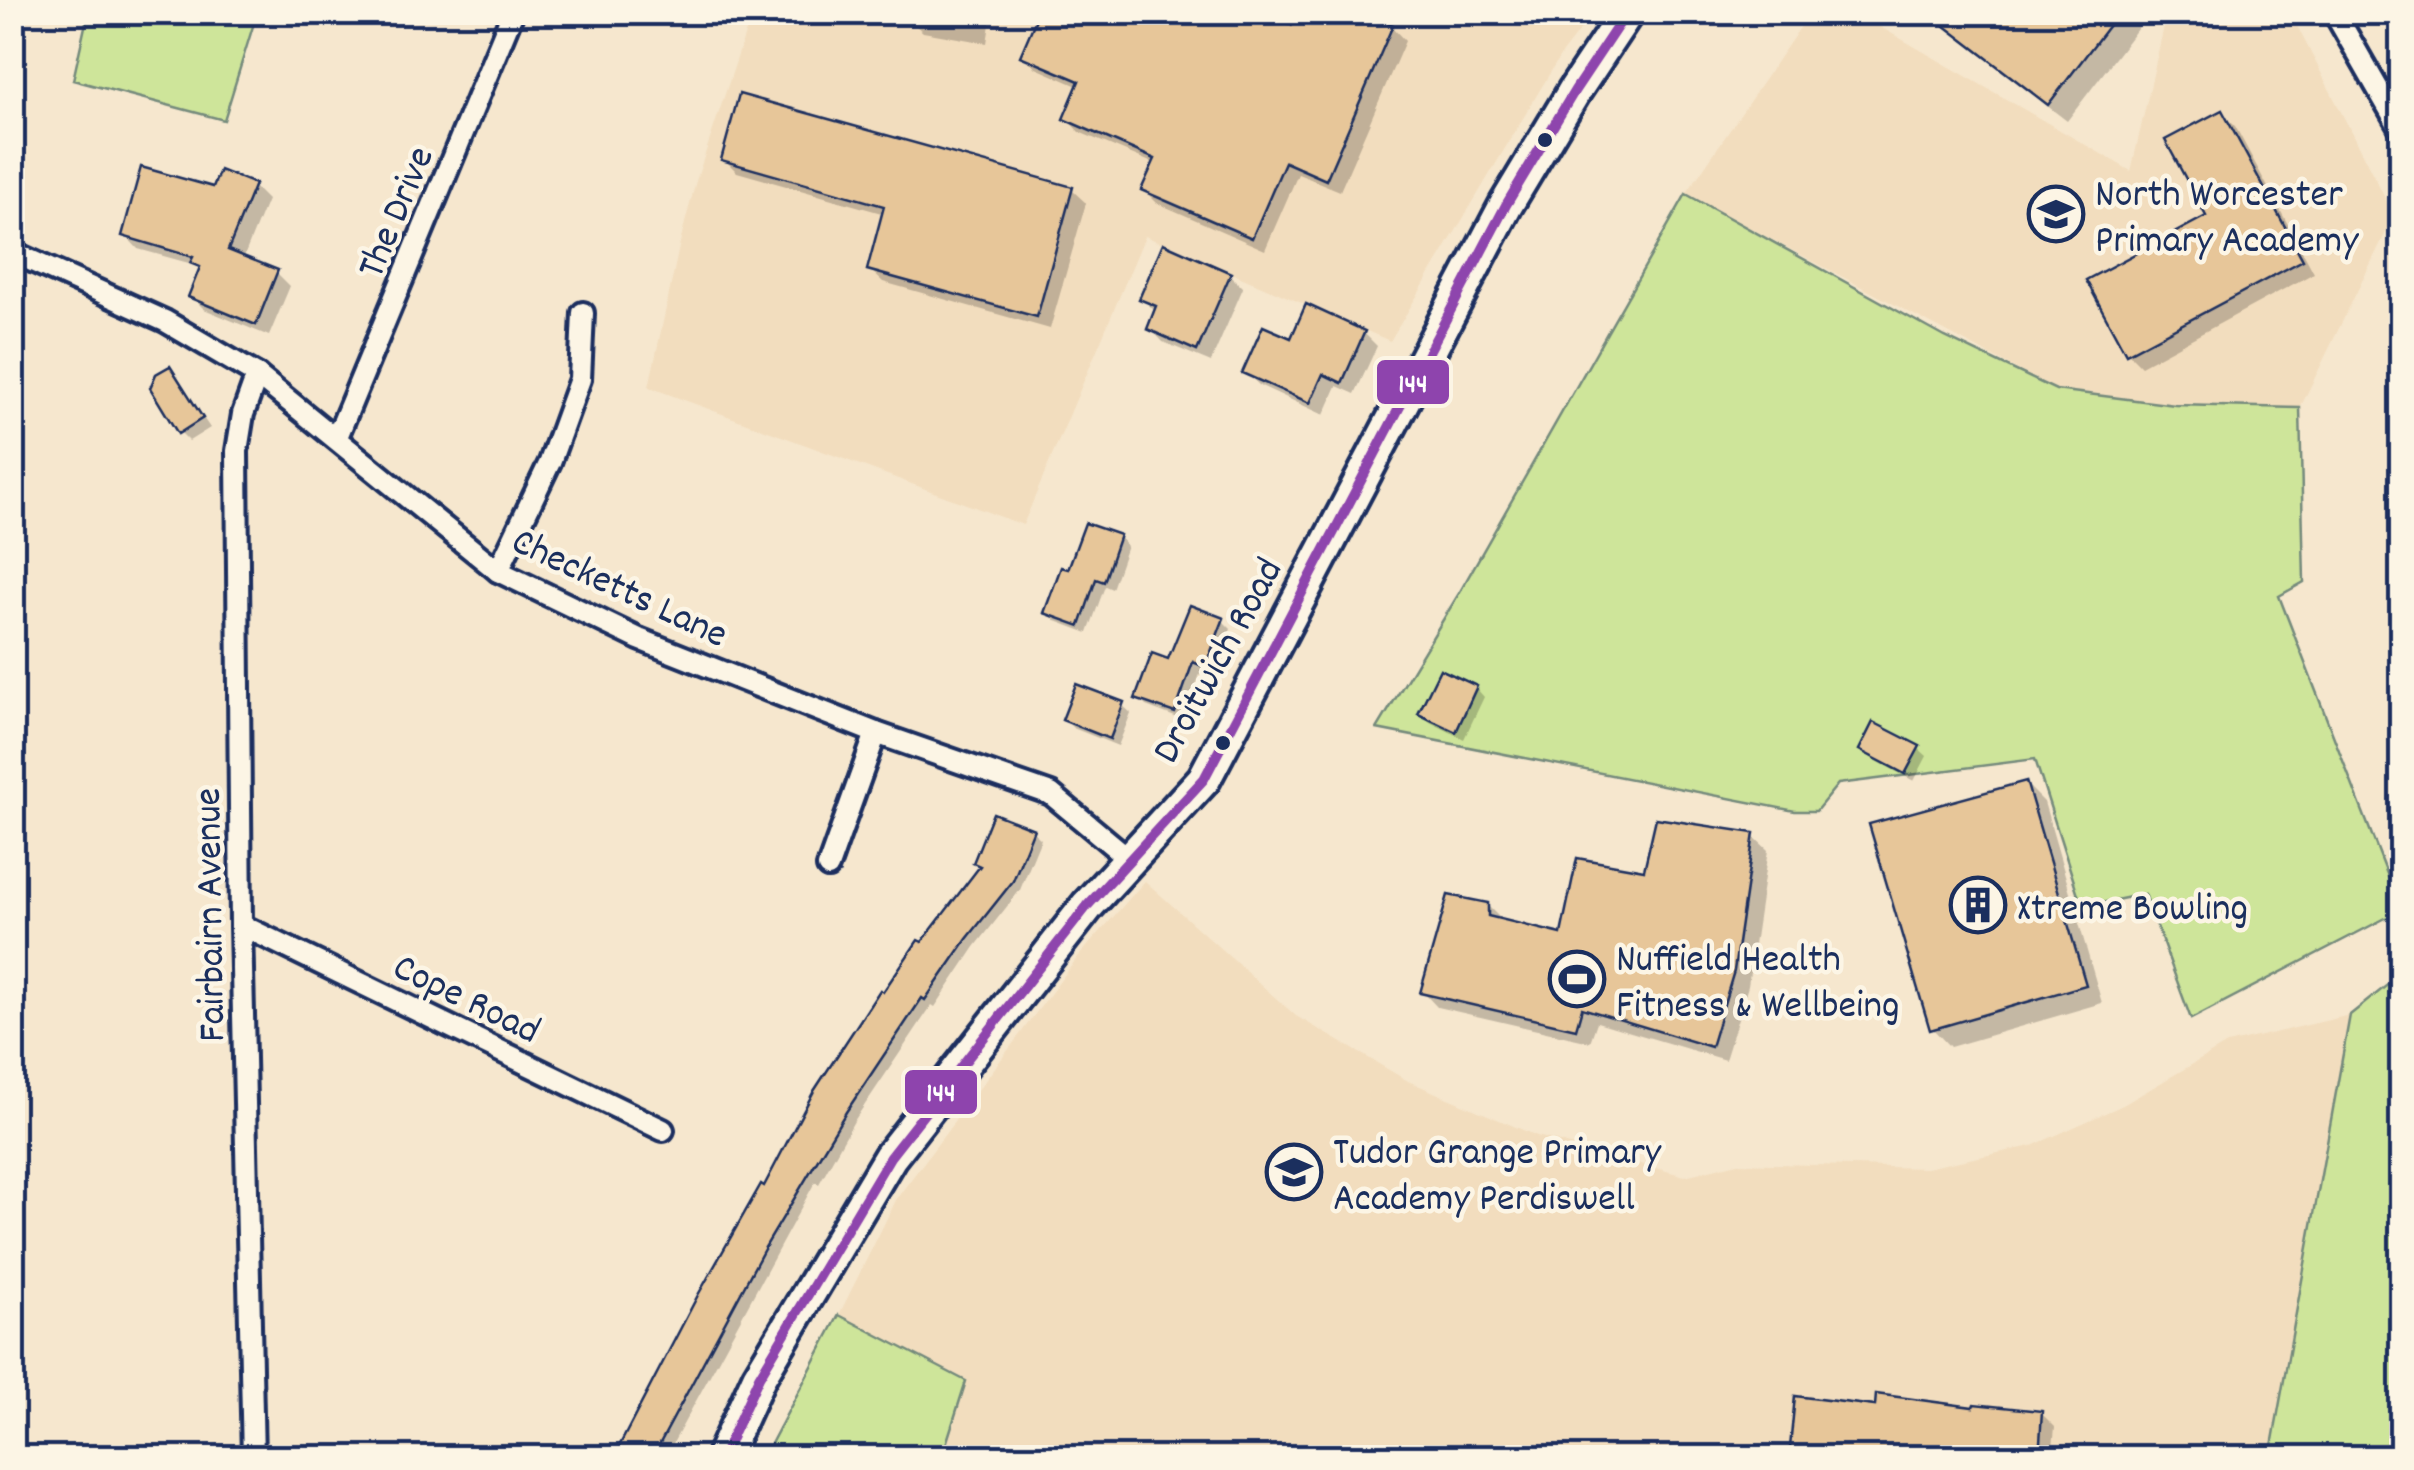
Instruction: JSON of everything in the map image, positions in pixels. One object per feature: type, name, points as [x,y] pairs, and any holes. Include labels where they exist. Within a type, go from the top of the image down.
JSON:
[{"type":"main road","name":"Droitwich Road","points":[[722,1458],[760,1377],[890,1156],[1088,905],[1204,779],[1506,205],[1627,12]]},
{"type":"street","name":"The Drive","points":[[337,437],[513,12]]},
{"type":"street","points":[[2334,12],[2402,131]]},
{"type":"street","name":"Checketts Lane","points":[[12,252],[165,321],[258,374],[498,571],[640,639],[876,733],[1051,794],[1129,858]]},
{"type":"street","points":[[498,571],[550,462],[580,380],[583,314]]},
{"type":"street","name":"Fairbairn Avenue","points":[[253,1458],[241,924],[237,451],[243,414],[258,374]]},
{"type":"street","points":[[828,867],[876,733]]},
{"type":"street","name":"Cope Road","points":[[241,924],[664,1130]]},
{"type":"shaded area","name":"North Worcester Primary Academy","points":[[2290,12],[2388,204],[2390,224],[2300,408],[2175,405],[2056,390],[1686,194],[1810,13],[1856,13],[2131,171],[2167,13]]},
{"type":"shaded area","points":[[752,13],[1593,13],[1562,53],[1390,341],[1145,236],[1023,525],[649,387],[696,181]]},
{"type":"shaded area","name":"Tudor Grange Primary Academy Perdiswell","points":[[1145,881],[1296,1016],[1408,1081],[1537,1136],[1685,1176],[1738,1163],[1926,1168],[2032,1146],[2123,1105],[2227,1044],[2350,1015],[2270,1457],[942,1457],[966,1381],[839,1315],[897,1198],[1078,957]]},
{"type":"green space","points":[[88,13],[257,13],[224,120],[73,80]]},
{"type":"green space","points":[[1686,194],[1945,337],[2056,390],[2175,405],[2300,408],[2304,582],[2279,596],[2401,910],[2191,1019],[2145,894],[2082,907],[2035,759],[1838,784],[1816,811],[1795,811],[1377,729],[1458,595]]},
{"type":"green space","points":[[2401,974],[2401,1457],[2270,1457],[2350,1015]]},
{"type":"green space","points":[[839,1315],[966,1381],[942,1457],[764,1457]]},
{"type":"building","points":[[1039,12],[1263,12],[1292,25],[1298,12],[1364,12],[1393,25],[1326,180],[1285,162],[1252,238],[1141,190],[1155,159],[1063,119],[1079,81],[1020,56]]},
{"type":"building","points":[[1927,12],[2119,12],[2048,105]]},
{"type":"building","points":[[739,94],[1073,187],[1037,317],[867,270],[884,206],[721,160]]},
{"type":"building","points":[[2222,110],[2303,260],[2126,354],[2086,280],[2206,216],[2165,140]]},
{"type":"building","points":[[141,167],[213,187],[220,170],[255,184],[228,250],[278,270],[256,325],[188,297],[200,267],[190,263],[193,257],[122,236]]},
{"type":"building","points":[[1163,243],[1231,273],[1197,351],[1147,329],[1156,306],[1139,299]]},
{"type":"building","points":[[1306,304],[1365,331],[1342,383],[1323,374],[1310,403],[1242,373],[1263,326],[1291,338]]},
{"type":"building","points":[[170,366],[203,418],[178,434],[150,388],[156,374]]},
{"type":"building","points":[[1085,523],[1120,535],[1104,582],[1096,579],[1080,626],[1044,613],[1061,567],[1068,569]]},
{"type":"building","points":[[1190,605],[1224,618],[1205,667],[1193,662],[1175,713],[1135,699],[1152,653],[1168,659]]},
{"type":"building","points":[[1440,669],[1477,686],[1456,732],[1418,714]]},
{"type":"building","points":[[1076,684],[1124,702],[1110,739],[1062,720]]},
{"type":"building","points":[[1873,722],[1920,746],[1905,774],[1859,750]]},
{"type":"building","name":"Xtreme Bowling","points":[[2026,781],[2086,985],[1930,1030],[1869,824]]},
{"type":"building","points":[[993,813],[1034,829],[1013,881],[925,1000],[922,998],[846,1112],[764,1249],[652,1458],[613,1458],[698,1295],[761,1184],[764,1186],[814,1091],[880,990],[883,992],[918,940],[922,942],[980,866],[973,863]]},
{"type":"building","points":[[1656,818],[1754,833],[1734,971],[1711,1047],[1582,1008],[1576,1029],[1420,993],[1448,895],[1488,903],[1488,916],[1561,934],[1577,858],[1644,870]]},
{"type":"building","points":[[1876,1394],[1973,1407],[1974,1404],[2042,1411],[2039,1458],[1789,1458],[1795,1396],[1875,1406]]},
{"type":"transit line","name":"144","points":[[722,1458],[759,1377],[890,1157],[1088,905],[1204,779],[1506,205],[1627,12]]},
{"type":"place","name":"North Worcester Primary Academy","points":[[2056,214]]},
{"type":"place","name":"Xtreme Bowling","points":[[1978,905]]},
{"type":"place","name":"Nuffield Health Fitness & Wellbeing","points":[[1577,979]]},
{"type":"place","name":"Tudor Grange Primary Academy Perdiswell","points":[[1294,1172]]}]
